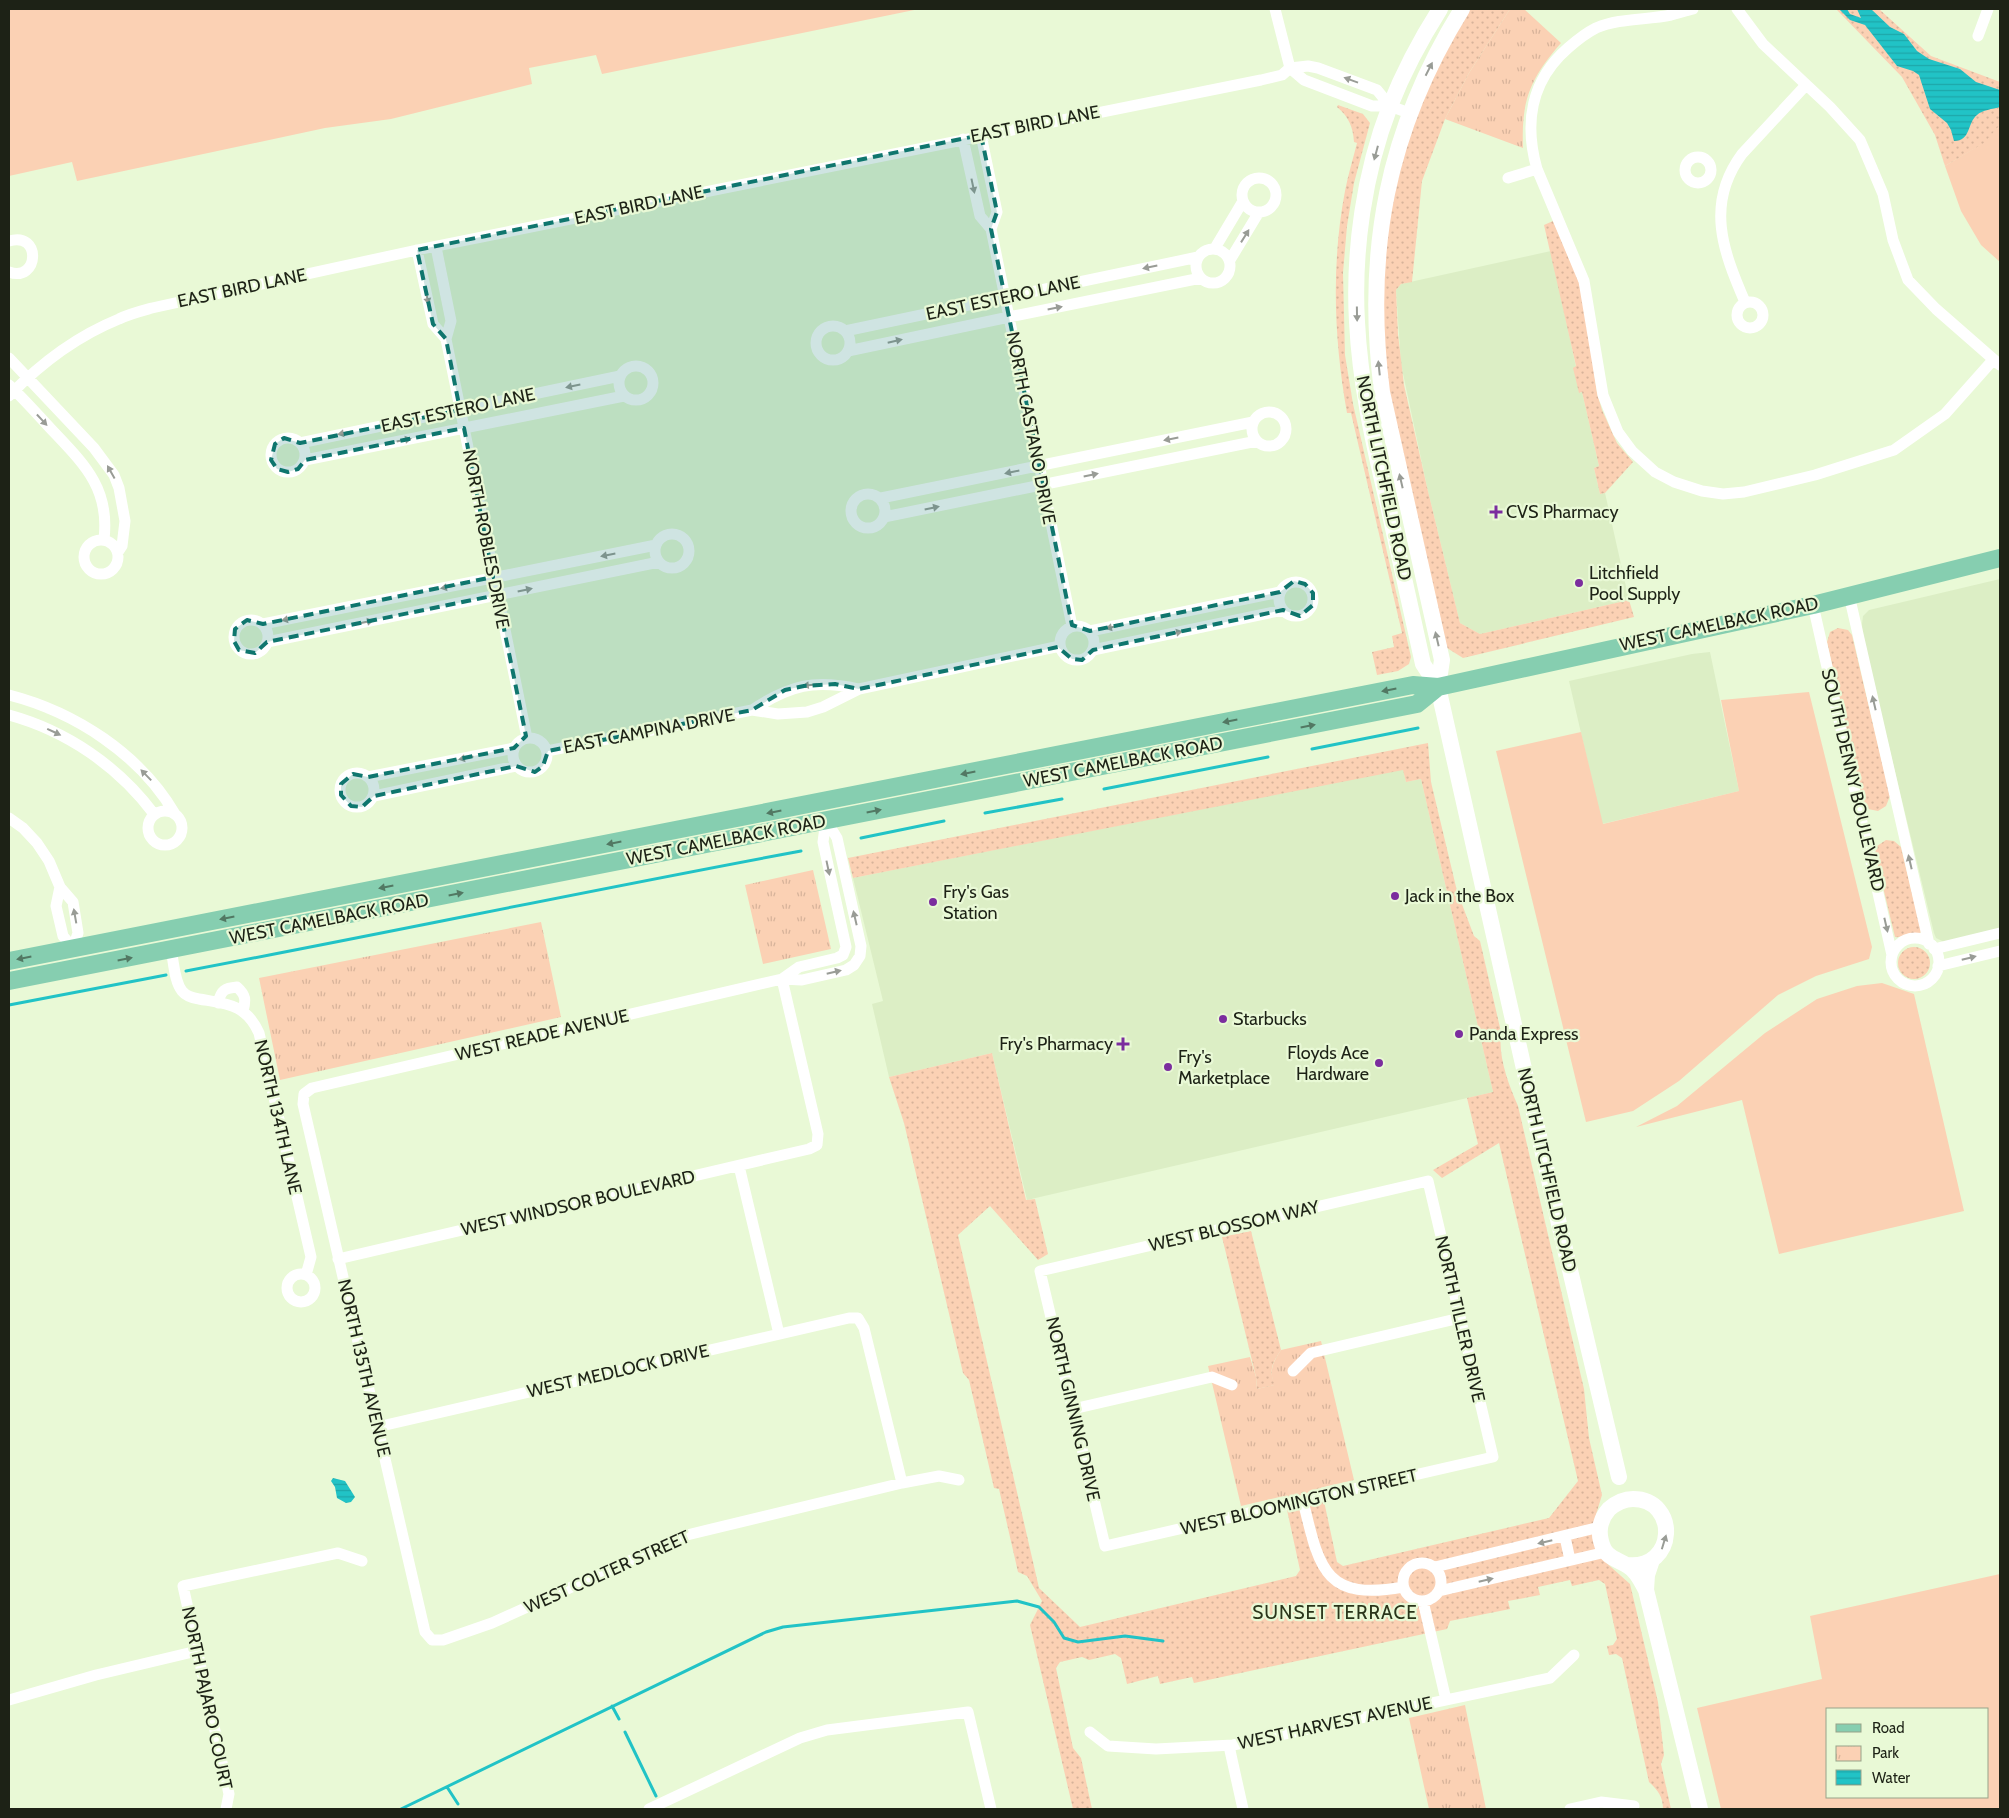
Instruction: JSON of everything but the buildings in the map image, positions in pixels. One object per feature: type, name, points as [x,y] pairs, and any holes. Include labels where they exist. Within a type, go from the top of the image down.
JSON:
[{"type":"main road","name":"NORTH LITCHFIELD ROAD","points":[[1440,9],[1415,52],[1390,106],[1366,193],[1358,262],[1357,322],[1368,421],[1424,664],[1438,687],[1554,1202],[1619,1477],[1625,1488],[1638,1499]]},
{"type":"main road","name":"NORTH LITCHFIELD ROAD","points":[[1438,687],[1442,660],[1387,417],[1380,371],[1376,319],[1378,240],[1392,168],[1417,92],[1444,39],[1462,9]]},
{"type":"main road","points":[[1368,421],[1387,417]]},
{"type":"main road","name":"WEST CAMELBACK ROAD","points":[[9,961],[1413,685],[1438,687],[1813,605],[2000,558]]},
{"type":"main road","name":"WEST CAMELBACK ROAD","points":[[9,981],[1416,704],[1438,687]]},
{"type":"main road","points":[[989,769],[1008,775],[1064,764],[1082,770],[1088,762],[1099,757],[1173,742],[1194,734],[1205,726]]},
{"type":"main road","points":[[822,802],[826,820]]},
{"type":"main road","points":[[73,948],[77,968]]},
{"type":"main road","name":"NORTH LITCHFIELD ROAD","points":[[1613,1506],[1619,1477]]},
{"type":"main road","points":[[1638,1499],[1656,1508],[1664,1518],[1667,1531],[1665,1544],[1652,1560],[1640,1565],[1627,1565],[1615,1561],[1606,1552],[1601,1540],[1600,1528],[1604,1515],[1613,1506],[1624,1500],[1638,1499]]},
{"type":"main road","points":[[1646,1590],[1646,1575],[1652,1560]]},
{"type":"main road","points":[[1627,1565],[1640,1577],[1646,1590],[1700,1809]]},
{"type":"street","points":[[1275,9],[1290,68],[1304,80],[1372,106],[1390,106],[1409,114]]},
{"type":"street","points":[[1693,9],[1647,13],[1596,28],[1577,40],[1546,73],[1537,91],[1531,111],[1531,141],[1537,169],[1584,281],[1603,396],[1618,432],[1632,452],[1655,472],[1674,482],[1702,491],[1723,494],[1744,492],[1816,475],[1894,450],[1945,414],[1996,362],[1908,280],[1893,240],[1883,194],[1860,140],[1830,107],[1763,44],[1737,9]]},
{"type":"street","points":[[1978,36],[1988,9]]},
{"type":"street","points":[[1290,68],[1308,66],[1318,68],[1377,90],[1390,106]]},
{"type":"street","name":"EAST BIRD LANE","points":[[11,390],[63,350],[98,329],[119,318],[152,308],[436,246],[1264,79],[1282,75],[1290,68]]},
{"type":"street","points":[[1745,302],[1729,263],[1721,234],[1721,205],[1726,183],[1734,164],[1742,154],[1806,85]]},
{"type":"street","name":"NORTH CASTANO DRIVE","points":[[981,135],[997,212],[991,230]]},
{"type":"street","name":"NORTH CASTANO DRIVE","points":[[963,139],[980,216],[991,230],[1072,626]]},
{"type":"street","points":[[1508,178],[1537,169]]},
{"type":"street","points":[[1710,176],[1726,183]]},
{"type":"street","points":[[1230,260],[1224,252],[1215,248],[1205,250],[1198,257],[1196,268],[1202,278],[1212,283],[1223,280],[1230,271],[1230,260],[1260,212],[1270,208],[1276,198],[1274,187],[1266,179],[1255,178],[1245,185],[1242,196],[1243,201],[1250,209],[1260,212]]},
{"type":"street","points":[[1215,248],[1243,201]]},
{"type":"street","points":[[9,241],[15,239],[25,241],[32,249],[33,256],[30,266],[24,272],[18,274],[9,272]]},
{"type":"street","name":"NORTH ROBLES DRIVE","points":[[436,246],[451,321],[446,339],[527,738]]},
{"type":"street","name":"NORTH ROBLES DRIVE","points":[[417,250],[433,324],[446,339]]},
{"type":"street","name":"EAST ESTERO LANE","points":[[845,331],[1198,257]]},
{"type":"street","name":"EAST ESTERO LANE","points":[[848,352],[1009,316],[1202,278]]},
{"type":"street","name":"EAST ESTERO LANE","points":[[1093,280],[1097,299]]},
{"type":"street","name":"EAST ESTERO LANE","points":[[913,317],[917,336]]},
{"type":"street","points":[[835,326],[845,331],[850,338],[848,352],[839,359],[828,360],[819,353],[816,348],[816,336],[824,328],[835,326]]},
{"type":"street","points":[[9,358],[87,440],[110,468],[121,496],[125,521],[122,546],[118,552]]},
{"type":"street","points":[[634,366],[645,368],[652,377],[653,388],[646,398],[635,400],[624,396],[619,384],[620,376],[624,371],[634,366]]},
{"type":"street","name":"EAST ESTERO LANE","points":[[300,442],[620,376]]},
{"type":"street","points":[[11,390],[89,470],[102,501],[106,522],[104,539]]},
{"type":"street","name":"EAST ESTERO LANE","points":[[548,391],[551,410]]},
{"type":"street","name":"EAST ESTERO LANE","points":[[304,460],[624,396]]},
{"type":"street","points":[[1270,412],[1280,416],[1286,426],[1284,436],[1277,444],[1266,446],[1257,441],[1251,430],[1253,422],[1260,414],[1270,412]]},
{"type":"street","points":[[881,498],[885,508],[884,517],[877,526],[869,528],[859,526],[852,518],[852,505],[860,496],[872,494],[881,498],[1253,422]]},
{"type":"street","name":"EAST ESTERO LANE","points":[[369,428],[373,446]]},
{"type":"street","points":[[1195,434],[1199,453]]},
{"type":"street","points":[[290,438],[300,442],[305,452],[304,460],[298,469],[288,472],[277,469],[271,460],[272,449],[279,440],[290,438]]},
{"type":"street","points":[[73,452],[87,440]]},
{"type":"street","points":[[884,517],[1257,441]]},
{"type":"street","points":[[1128,448],[1132,466]]},
{"type":"street","points":[[950,484],[954,503]]},
{"type":"street","points":[[102,501],[121,496]]},
{"type":"street","points":[[673,534],[684,539],[689,548],[687,559],[681,566],[674,568],[666,567],[659,562],[654,553],[656,545],[664,535],[673,534]]},
{"type":"street","points":[[104,539],[113,544],[118,552],[118,563],[110,572],[98,574],[88,568],[84,557],[88,546],[92,542],[104,539]]},
{"type":"street","points":[[263,624],[656,545]]},
{"type":"street","points":[[583,560],[587,577]]},
{"type":"street","points":[[267,642],[659,562]]},
{"type":"street","points":[[1294,581],[1305,584],[1313,593],[1313,605],[1305,614],[1294,616],[1283,610],[1279,602],[1280,592],[1288,583],[1294,581]]},
{"type":"street","points":[[1090,631],[1280,592]]},
{"type":"street","points":[[1849,595],[1932,946],[1937,954],[1938,966],[2000,951]]},
{"type":"street","points":[[405,596],[409,613]]},
{"type":"street","points":[[1216,605],[1220,624]]},
{"type":"street","name":"SOUTH DENNY BOULEVARD","points":[[1813,605],[1892,955],[1892,970],[1902,982],[1909,986],[1924,984],[1936,973],[1938,966]]},
{"type":"street","points":[[1093,650],[1283,610]]},
{"type":"street","points":[[329,611],[333,629]]},
{"type":"street","points":[[1153,618],[1157,636]]},
{"type":"street","points":[[253,619],[263,624],[268,634],[267,642],[260,651],[250,654],[239,650],[234,640],[235,630],[242,622],[253,619]]},
{"type":"street","points":[[1072,626],[1083,626],[1090,631],[1095,641],[1093,650],[1086,658],[1078,660],[1066,656],[1060,646],[1064,632],[1072,626]]},
{"type":"street","name":"EAST CAMPINA DRIVE","points":[[547,751],[752,710],[778,714],[807,712],[823,707],[858,689],[1060,646]]},
{"type":"street","name":"EAST CAMPINA DRIVE","points":[[752,710],[784,690],[804,686],[835,684],[858,689]]},
{"type":"street","points":[[9,694],[50,709],[99,736],[129,758],[148,776],[163,793],[179,818],[183,828],[179,839],[169,845],[158,844],[150,836],[148,824],[154,814],[162,811],[175,814]]},
{"type":"street","points":[[9,715],[69,739],[87,751],[114,770],[132,786],[154,814]]},
{"type":"street","points":[[87,751],[99,736]]},
{"type":"street","points":[[527,738],[541,742],[547,751],[546,762],[535,772],[525,772],[516,766],[512,757],[517,743],[527,738]]},
{"type":"street","points":[[368,777],[374,786],[374,796],[367,805],[356,808],[346,804],[341,795],[341,784],[348,776],[358,773],[368,777],[514,748]]},
{"type":"street","points":[[441,762],[445,782]]},
{"type":"street","points":[[374,796],[516,766]]},
{"type":"street","points":[[9,818],[23,828],[37,843],[49,860],[60,887],[72,902],[78,933],[73,948]]},
{"type":"street","points":[[826,820],[837,838],[861,946],[860,956],[854,965],[843,955],[846,947],[822,842],[826,820]]},
{"type":"street","points":[[60,887],[56,906],[63,936],[73,948]]},
{"type":"street","points":[[1892,955],[1895,948],[1908,940],[1922,940],[1932,946],[1983,938],[2000,933]]},
{"type":"street","points":[[1983,938],[1988,954]]},
{"type":"street","points":[[171,950],[178,984],[182,992],[190,997],[243,1010],[246,1000],[244,993],[238,988],[227,988],[220,993],[218,1003]]},
{"type":"street","name":"WEST READE AVENUE","points":[[782,979],[799,967],[843,955]]},
{"type":"street","points":[[810,964],[813,977]]},
{"type":"street","name":"WEST READE AVENUE","points":[[304,1094],[312,1088],[782,979],[802,980],[846,970],[854,965]]},
{"type":"street","name":"WEST WINDSOR BOULEVARD","points":[[338,1259],[740,1166],[809,1149],[817,1145],[818,1134],[782,979]]},
{"type":"street","name":"NORTH 134TH LANE","points":[[243,1010],[253,1020],[259,1033],[310,1257],[306,1275]]},
{"type":"street","name":"NORTH 135TH AVENUE","points":[[304,1094],[303,1104],[425,1632],[432,1640]]},
{"type":"street","points":[[740,1166],[780,1334]]},
{"type":"street","name":"WEST BLOSSOM WAY","points":[[1040,1271],[1428,1181]]},
{"type":"street","name":"NORTH TILLER DRIVE","points":[[1428,1181],[1493,1457]]},
{"type":"street","name":"NORTH GINNING DRIVE","points":[[1040,1271],[1105,1546]]},
{"type":"street","name":"WEST MEDLOCK DRIVE","points":[[377,1427],[848,1318],[858,1318],[864,1328],[902,1483]]},
{"type":"street","points":[[1293,1371],[1311,1353],[1460,1318]]},
{"type":"street","points":[[1073,1409],[1212,1377],[1232,1384]]},
{"type":"street","name":"WEST BLOOMINGTON STREET","points":[[1105,1546],[1493,1457]]},
{"type":"street","name":"WEST COLTER STREET","points":[[432,1640],[443,1640],[492,1623],[687,1534],[902,1483],[939,1476],[959,1480]]},
{"type":"street","points":[[1302,1501],[1316,1552],[1325,1570],[1331,1577],[1350,1588],[1361,1591],[1380,1592],[1403,1587]]},
{"type":"street","points":[[1435,1567],[1600,1528]]},
{"type":"street","points":[[1565,1537],[1570,1560]]},
{"type":"street","points":[[1439,1591],[1606,1552]]},
{"type":"street","name":"NORTH PAJARO COURT","points":[[226,1809],[229,1794],[183,1586],[338,1553],[362,1562]]},
{"type":"street","points":[[1419,1563],[1430,1564],[1435,1567],[1440,1576],[1441,1586],[1433,1598],[1424,1601],[1413,1599],[1405,1592],[1403,1576],[1409,1567],[1419,1563]]},
{"type":"street","points":[[1424,1601],[1446,1700]]},
{"type":"street","points":[[9,1700],[96,1675],[197,1651]]},
{"type":"street","name":"WEST HARVEST AVENUE","points":[[1090,1732],[1108,1746],[1156,1749],[1229,1746],[1550,1678],[1574,1655]]},
{"type":"street","points":[[648,1809],[800,1738],[827,1730],[968,1712],[991,1809]]},
{"type":"street","points":[[1229,1746],[1243,1809]]},
{"type":"street","points":[[1570,1809],[1601,1802],[1634,1806]]},
{"type":"highlighted area","points":[[981,135],[997,212],[991,229],[1072,625],[1090,631],[1280,592],[1294,581],[1305,584],[1313,593],[1313,605],[1300,616],[1283,610],[1093,650],[1082,660],[1072,659],[1058,647],[859,689],[835,684],[804,686],[785,690],[752,710],[548,751],[543,766],[535,772],[516,766],[374,796],[362,807],[351,806],[341,795],[341,784],[353,774],[368,777],[514,748],[526,736],[497,595],[267,642],[255,653],[239,650],[234,641],[235,629],[247,620],[263,624],[493,577],[464,428],[305,460],[298,469],[288,472],[277,469],[271,460],[275,444],[284,438],[300,443],[460,410],[446,339],[433,324],[417,250]]},
{"type":"shaded area","points":[[1551,251],[1576,367],[1574,367],[1580,393],[1582,392],[1599,466],[1594,468],[1600,494],[1605,493],[1629,600],[1480,634],[1460,623],[1427,487],[1401,364],[1396,290],[1401,284]]},
{"type":"shaded area","points":[[2000,579],[2000,929],[1944,942],[1936,938],[1934,933],[1863,639],[1863,616],[1869,610]]},
{"type":"shaded area","points":[[1710,652],[1739,791],[1602,824],[1569,681],[1692,654]]},
{"type":"shaded area","points":[[1403,769],[1406,782],[1421,779],[1493,1092],[1027,1200],[992,1053],[889,1077],[872,1004],[883,1001],[853,878]]},
{"type":"green space","points":[[9,9],[919,9],[602,74],[596,55],[529,68],[532,84],[391,119],[325,128],[77,181],[72,162],[9,176]]},
{"type":"green space","points":[[1470,9],[1510,9],[1469,73],[1445,119],[1422,181],[1412,282],[1401,284],[1396,290],[1398,334],[1404,385],[1460,623],[1480,634],[1629,600],[1634,617],[1463,658],[1447,648],[1387,383],[1382,329],[1384,247],[1403,150],[1424,93],[1461,22]]},
{"type":"green space","points":[[1510,9],[1524,9],[1561,43],[1542,68],[1530,91],[1524,116],[1523,148],[1445,119],[1469,73]]},
{"type":"green space","points":[[1836,9],[1879,9],[1931,56],[2000,82],[2000,124],[1998,127],[1984,143],[1945,166],[1935,135],[1902,77]]},
{"type":"green space","points":[[1338,105],[1363,114],[1370,123],[1354,183],[1347,226],[1343,273],[1345,355],[1353,404],[1411,657],[1409,664],[1398,671],[1377,675],[1372,652],[1394,647],[1392,636],[1402,633],[1351,413],[1347,413],[1339,358],[1336,302],[1338,247],[1345,191],[1357,143],[1354,142],[1350,123],[1337,107]]},
{"type":"green space","points":[[2000,124],[2000,262],[1981,245],[1961,211],[1945,166],[1983,143]]},
{"type":"green space","points":[[1553,221],[1578,279],[1584,302],[1597,393],[1602,410],[1617,443],[1633,462],[1605,493],[1600,494],[1594,468],[1599,466],[1582,392],[1579,393],[1573,368],[1576,366],[1544,225]]},
{"type":"green space","points":[[1838,628],[1848,630],[1852,635],[1890,796],[1886,806],[1878,811],[1868,809],[1863,803],[1827,642],[1830,632]]},
{"type":"green space","points":[[1809,692],[1872,947],[1869,959],[1816,976],[1778,995],[1679,1081],[1633,1111],[1586,1122],[1496,751],[1581,732],[1603,824],[1739,791],[1721,700]]},
{"type":"green space","points":[[1428,743],[1431,782],[1457,891],[1474,936],[1480,941],[1501,1032],[1502,1060],[1507,1079],[1518,1106],[1584,1389],[1589,1438],[1602,1495],[1594,1521],[1602,1559],[1630,1584],[1658,1702],[1664,1755],[1661,1764],[1671,1809],[1663,1809],[1659,1794],[1649,1782],[1622,1658],[1616,1654],[1609,1655],[1607,1646],[1613,1645],[1617,1639],[1605,1584],[1599,1580],[1572,1586],[1570,1580],[1538,1587],[1540,1595],[1508,1601],[1510,1609],[1450,1621],[1447,1629],[1194,1683],[1192,1677],[1160,1684],[1158,1676],[1127,1684],[1121,1658],[1115,1654],[1089,1660],[1082,1657],[1060,1662],[1056,1668],[1073,1748],[1081,1758],[1092,1809],[1073,1809],[1030,1625],[1042,1601],[1027,1576],[1018,1572],[999,1489],[994,1488],[969,1380],[963,1373],[904,1123],[889,1077],[992,1053],[1026,1200],[1035,1199],[1048,1254],[1038,1260],[990,1206],[958,1235],[1039,1588],[1080,1627],[1296,1576],[1300,1570],[1284,1496],[1321,1487],[1337,1562],[1343,1566],[1549,1518],[1578,1481],[1499,1143],[1442,1178],[1433,1170],[1478,1144],[1467,1098],[1493,1092],[1421,779],[1406,782],[1403,770],[853,878],[848,858]]},
{"type":"green space","points":[[1886,840],[1894,841],[1901,847],[1921,931],[1920,934],[1895,937],[1875,854],[1877,846]]},
{"type":"green space","points":[[813,870],[831,949],[763,964],[745,885]]},
{"type":"green space","points":[[541,922],[561,1017],[280,1080],[259,978]]},
{"type":"green space","points":[[1914,947],[1926,951],[1930,963],[1926,975],[1914,979],[1902,975],[1898,963],[1902,951]]},
{"type":"green space","points":[[1882,983],[1914,994],[1964,1211],[1779,1254],[1742,1100],[1636,1127],[1677,1106],[1765,1033],[1817,999],[1857,986]]},
{"type":"green space","points":[[1251,1231],[1281,1350],[1272,1366],[1275,1385],[1257,1389],[1256,1377],[1222,1237]]},
{"type":"green space","points":[[1321,1341],[1354,1480],[1241,1506],[1208,1366],[1250,1357],[1256,1377],[1257,1389],[1274,1385],[1273,1366],[1281,1350]]},
{"type":"green space","points":[[2000,1574],[2000,1809],[1721,1809],[1697,1708],[1822,1679],[1810,1616]]},
{"type":"green space","points":[[1465,1705],[1486,1809],[1429,1809],[1409,1718]]},
{"type":"water","points":[[1839,9],[1847,9],[1850,14],[1861,18],[1857,9],[1871,9],[1890,27],[1904,34],[1917,51],[1929,59],[1960,69],[1976,82],[2000,90],[2000,107],[1979,113],[1974,118],[1966,135],[1954,141],[1947,123],[1930,109],[1919,75],[1897,66],[1865,25],[1850,20]]},
{"type":"water","points":[[333,1478],[345,1481],[355,1497],[351,1502],[346,1503],[337,1498],[335,1487],[331,1481]]},
{"type":"waterway","points":[[1312,749],[1418,728]]},
{"type":"waterway","points":[[1104,789],[1268,757]]},
{"type":"waterway","points":[[985,813],[1062,799]]},
{"type":"waterway","points":[[861,838],[944,821]]},
{"type":"waterway","points":[[186,971],[801,851]]},
{"type":"waterway","points":[[9,1005],[166,975]]},
{"type":"waterway","points":[[401,1809],[766,1632],[783,1627],[1017,1601],[1039,1607],[1054,1622],[1064,1638],[1078,1642],[1125,1636],[1163,1641]]},
{"type":"waterway","points":[[612,1706],[619,1719]]},
{"type":"waterway","points":[[625,1732],[656,1796]]},
{"type":"waterway","points":[[447,1787],[458,1804]]},
{"type":"place","name":"CVS Pharmacy","points":[[1496,512]]},
{"type":"place","name":"Litchfield Pool Supply","points":[[1579,583]]},
{"type":"place","name":"Jack in the Box","points":[[1395,896]]},
{"type":"place","name":"Fry's Gas Station","points":[[933,902]]},
{"type":"place","name":"Starbucks","points":[[1223,1019]]},
{"type":"place","name":"Panda Express","points":[[1459,1034]]},
{"type":"place","name":"Fry's Pharmacy","points":[[1123,1044]]},
{"type":"place","name":"Floyds Ace Hardware","points":[[1379,1063]]},
{"type":"place","name":"Fry's Marketplace","points":[[1168,1067]]},
{"type":"district","name":"SUNSET TERRACE","points":[[1335,1612]]}]
